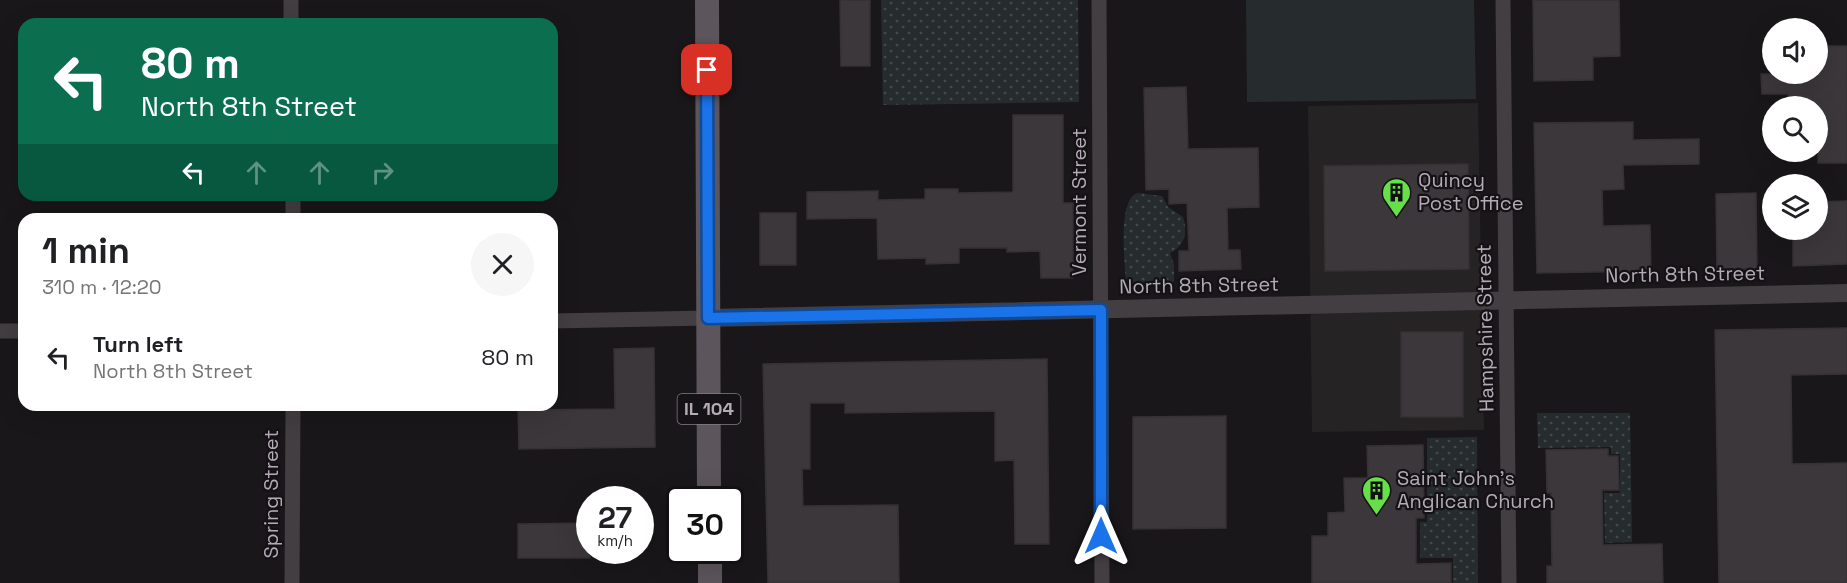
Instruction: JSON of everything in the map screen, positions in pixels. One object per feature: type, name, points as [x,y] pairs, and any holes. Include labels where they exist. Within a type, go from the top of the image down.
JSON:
[{"type":"main road","name":"IL 104","points":[[706,0],[709,486]]},
{"type":"main road","points":[[710,564],[710,583]]},
{"type":"street","points":[[291,0],[291,18]]},
{"type":"street","name":"Vermont Street","points":[[1099,0],[1102,583]]},
{"type":"street","name":"Hampshire Street","points":[[1503,0],[1509,583]]},
{"type":"street","name":"North 8th Street","points":[[558,321],[1847,293]]},
{"type":"street","points":[[0,331],[18,331]]},
{"type":"street","name":"Spring Street","points":[[292,411],[292,583]]},
{"type":"shaded area","points":[[881,0],[1078,0],[1079,102],[883,105]]},
{"type":"shaded area","points":[[1246,0],[1474,0],[1476,99],[1247,102]]},
{"type":"shaded area","points":[[1478,103],[1484,430],[1312,432],[1308,106]]},
{"type":"shaded area","points":[[1138,193],[1162,196],[1168,207],[1183,217],[1184,238],[1179,246],[1170,253],[1174,265],[1174,282],[1126,283],[1125,219],[1131,198]]},
{"type":"shaded area","points":[[1537,413],[1630,413],[1632,542],[1605,543],[1604,493],[1620,493],[1620,454],[1611,454],[1611,447],[1538,448]]},
{"type":"shaded area","points":[[1477,437],[1478,583],[1453,583],[1453,558],[1420,558],[1420,522],[1427,522],[1427,438]]},
{"type":"building","points":[[840,0],[870,0],[870,66],[841,66]]},
{"type":"building","points":[[1533,0],[1619,0],[1620,56],[1593,57],[1593,80],[1534,81]]},
{"type":"building","points":[[1828,46],[1847,46],[1847,163],[1818,163],[1828,162],[1828,96],[1762,94],[1761,74],[1762,84],[1828,84]]},
{"type":"building","points":[[1186,87],[1188,149],[1258,148],[1259,207],[1227,208],[1228,250],[1240,250],[1241,269],[1179,271],[1179,251],[1189,251],[1187,203],[1169,204],[1169,189],[1146,190],[1144,88]]},
{"type":"building","points":[[1013,115],[1063,115],[1063,203],[1073,203],[1073,278],[1041,278],[1040,251],[1007,252],[1007,248],[959,248],[959,263],[926,264],[926,258],[878,259],[877,218],[807,219],[807,192],[878,191],[878,200],[925,199],[925,189],[958,189],[958,193],[1013,192]]},
{"type":"building","points":[[1633,122],[1633,140],[1699,139],[1699,164],[1623,165],[1624,189],[1602,190],[1603,226],[1650,225],[1651,271],[1537,273],[1534,123]]},
{"type":"building","name":"Quincy Post Office","points":[[1468,164],[1469,269],[1325,271],[1324,166]]},
{"type":"building","points":[[1756,193],[1757,269],[1717,269],[1716,194]]},
{"type":"building","points":[[1847,201],[1847,264],[1793,266],[1793,240],[1828,240],[1828,202]]},
{"type":"building","points":[[760,213],[796,213],[796,265],[760,265]]},
{"type":"building","points":[[1847,328],[1847,374],[1791,375],[1792,464],[1847,463],[1847,583],[1719,583],[1715,330]]},
{"type":"building","points":[[1401,332],[1463,332],[1463,417],[1401,417]]},
{"type":"building","points":[[654,348],[655,447],[519,449],[518,411],[615,409],[614,349]]},
{"type":"building","points":[[1047,359],[1049,544],[1015,544],[1014,460],[995,461],[995,411],[845,413],[845,403],[810,403],[810,469],[802,469],[803,506],[898,505],[899,583],[768,583],[763,364]]},
{"type":"building","points":[[1226,416],[1226,528],[1133,529],[1133,417]]},
{"type":"building","name":"Saint John's Anglican Church","points":[[1423,445],[1424,518],[1416,518],[1416,564],[1451,563],[1451,583],[1312,583],[1312,536],[1328,536],[1328,513],[1345,512],[1344,478],[1368,478],[1367,446]]},
{"type":"building","points":[[1608,449],[1608,456],[1618,456],[1619,490],[1602,490],[1603,545],[1662,544],[1663,583],[1547,583],[1547,566],[1552,566],[1551,493],[1547,493],[1546,450]]},
{"type":"building","points":[[576,523],[576,558],[518,558],[518,524]]},
{"type":"place","name":"Quincy Post Office","points":[[1397,218]]},
{"type":"place","name":"Saint John's Anglican Church","points":[[1376,516]]},
{"type":"route","points":[[707,70],[708,318],[1101,310],[1101,536]]}]
